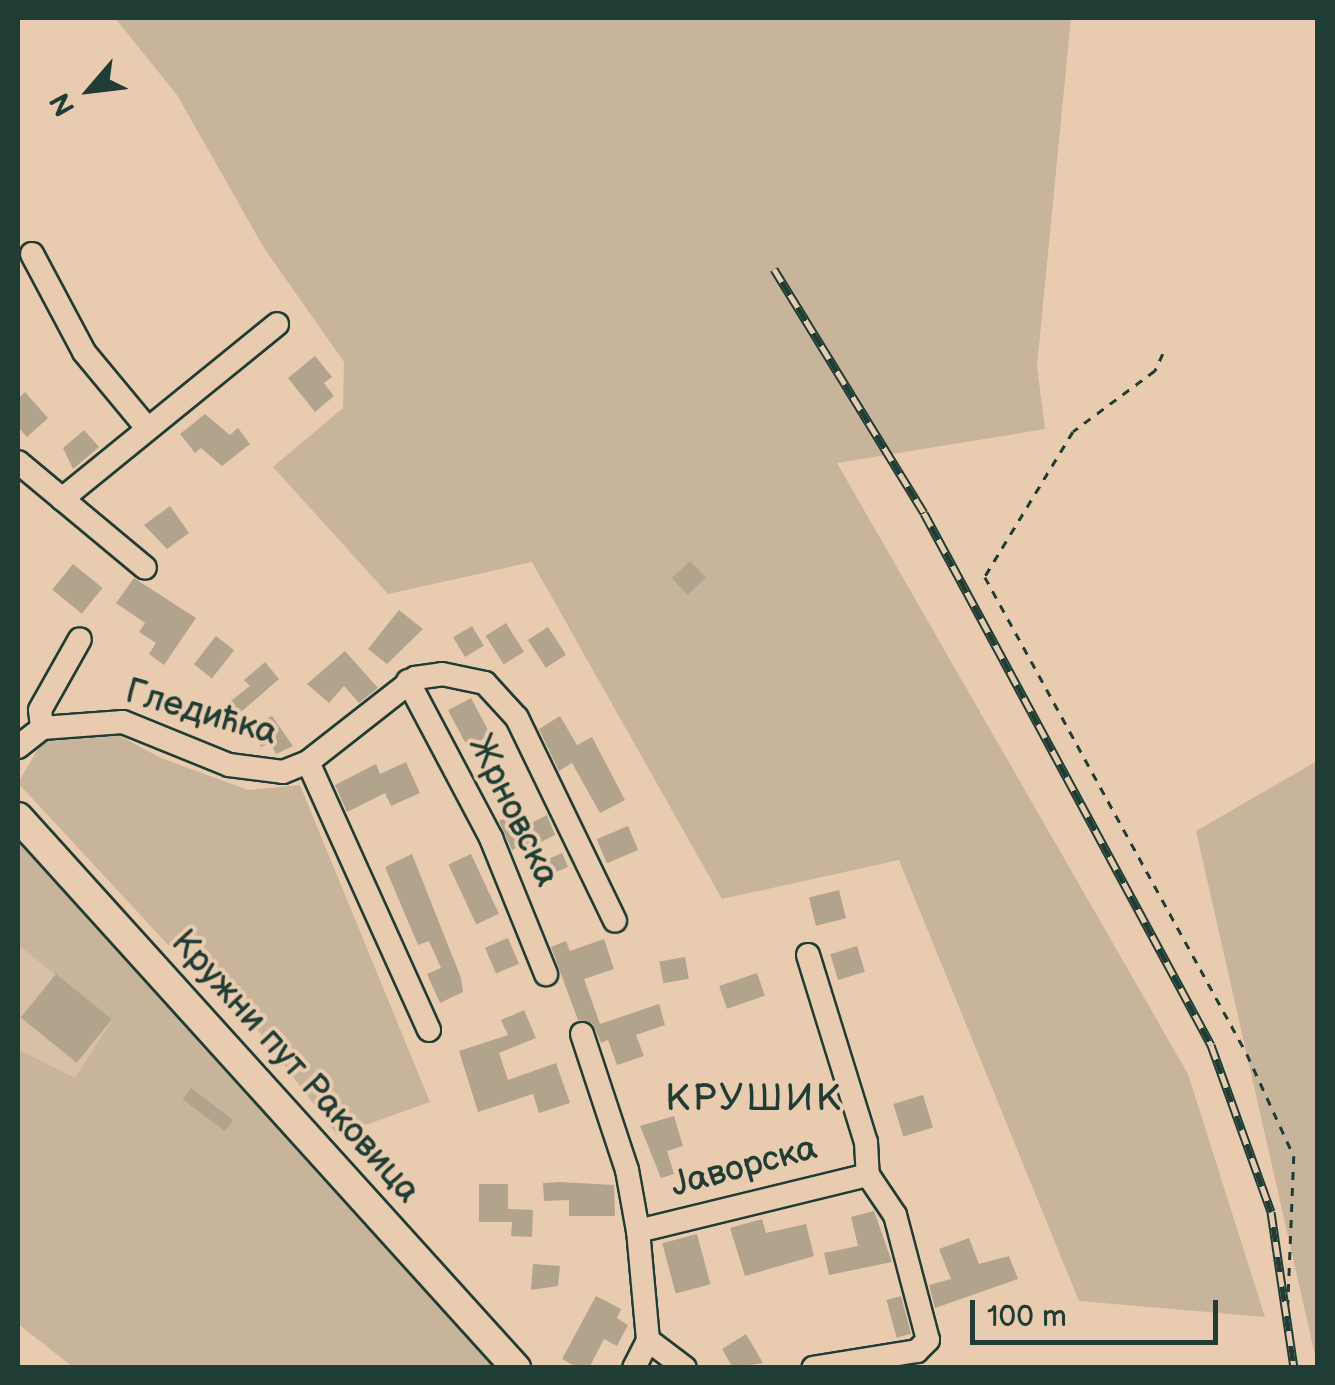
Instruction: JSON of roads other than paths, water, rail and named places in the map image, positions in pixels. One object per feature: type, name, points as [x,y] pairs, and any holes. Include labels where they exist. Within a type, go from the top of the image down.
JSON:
[{"type":"main road","name":"Кружни пут Раковица","points":[[18,816],[516,1368]]},
{"type":"street","points":[[32,254],[84,352],[147,428]]},
{"type":"street","points":[[62,500],[277,324]]},
{"type":"street","points":[[18,462],[145,568]]},
{"type":"street","points":[[18,747],[42,728],[40,710],[80,639]]},
{"type":"street","points":[[408,682],[442,674],[485,683],[504,697],[615,921]]},
{"type":"street","name":"Гледићка","points":[[42,728],[123,722],[255,771],[282,772],[308,762],[408,682]]},
{"type":"street","name":"Жрновска","points":[[408,682],[491,838],[546,974]]},
{"type":"street","points":[[308,762],[429,1030]]},
{"type":"street","name":"Јаворска","points":[[808,955],[866,1142],[868,1175],[896,1215],[928,1340],[917,1351],[813,1368]]},
{"type":"street","name":"Јаворска","points":[[582,1034],[627,1170],[638,1231],[648,1340]]},
{"type":"street","name":"Јаворска","points":[[638,1231],[868,1175]]},
{"type":"street","points":[[634,1368],[648,1340],[685,1368]]},
{"type":"railway","points":[[774,269],[924,513],[1211,1045],[1271,1212],[1294,1368]]},
{"type":"district","name":"КРУШИК","points":[[754,1099]]}]
